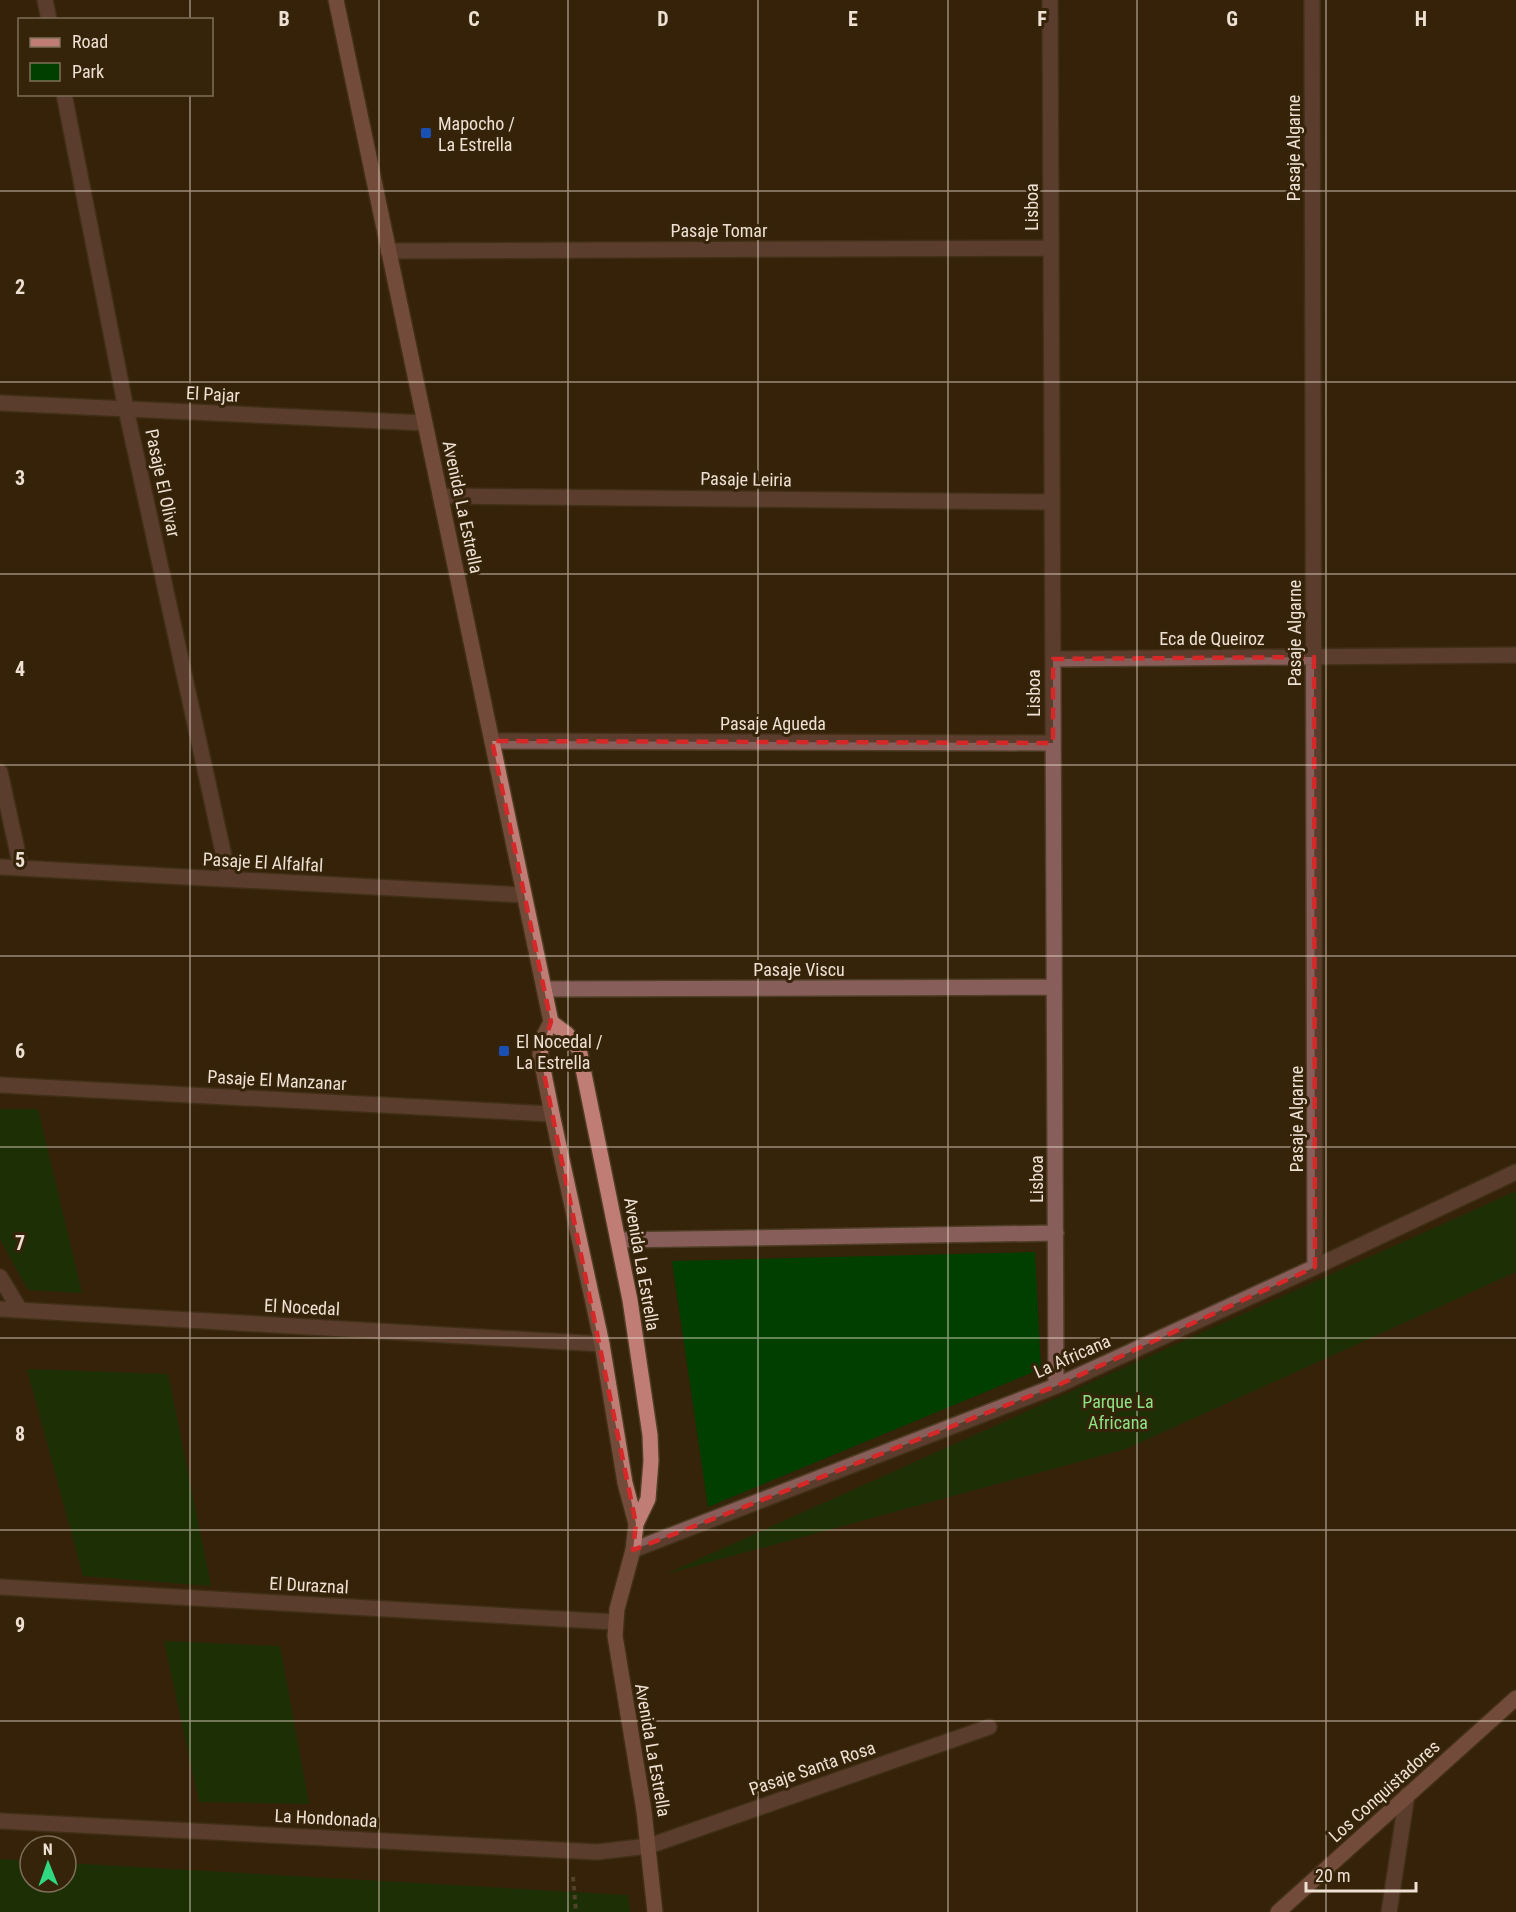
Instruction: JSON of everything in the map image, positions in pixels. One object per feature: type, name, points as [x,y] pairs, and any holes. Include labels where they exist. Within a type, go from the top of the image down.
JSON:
[{"type":"main road","name":"Avenida La Estrella","points":[[336,0],[551,1022],[567,1034],[579,1049],[630,1300],[650,1435],[651,1461],[648,1499],[636,1524],[633,1551],[615,1622],[616,1649],[649,1845],[655,1912]]},
{"type":"main road","name":"Avenida La Estrella","points":[[551,1022],[543,1036],[540,1054],[602,1344],[625,1484],[636,1524]]},
{"type":"main road","name":"Los Conquistadores","points":[[1278,1912],[1516,1698]]},
{"type":"street","points":[[45,0],[49,18]]},
{"type":"street","name":"Lisboa","points":[[1050,0],[1056,1386]]},
{"type":"street","name":"Pasaje Algarne","points":[[1312,0],[1316,1267]]},
{"type":"street","name":"Pasaje El Olivar","points":[[64,96],[126,409],[229,879]]},
{"type":"street","name":"Pasaje Tomar","points":[[388,251],[1051,248]]},
{"type":"street","name":"El Pajar","points":[[0,403],[425,423]]},
{"type":"street","name":"Pasaje Leiria","points":[[440,496],[1052,502]]},
{"type":"street","name":"Eca de Queiroz","points":[[1053,659],[1516,655]]},
{"type":"street","name":"Pasaje Agueda","points":[[492,741],[1053,743]]},
{"type":"street","points":[[0,772],[21,868]]},
{"type":"street","name":"Pasaje El Alfalfal","points":[[0,867],[525,895]]},
{"type":"street","name":"Pasaje Viscu","points":[[544,989],[1054,987]]},
{"type":"street","name":"Pasaje El Manzanar","points":[[0,1085],[552,1114]]},
{"type":"street","name":"La Africana","points":[[633,1551],[1056,1386],[1516,1172]]},
{"type":"street","points":[[618,1240],[1056,1233]]},
{"type":"street","points":[[0,1277],[20,1310]]},
{"type":"street","name":"El Nocedal","points":[[0,1309],[602,1344]]},
{"type":"street","name":"El Duraznal","points":[[0,1587],[615,1622]]},
{"type":"street","name":"Pasaje Santa Rosa","points":[[649,1845],[989,1727]]},
{"type":"street","points":[[1389,1912],[1407,1795]]},
{"type":"street","name":"La Hondonada","points":[[0,1821],[597,1852],[649,1845]]},
{"type":"highlighted area","points":[[1314,657],[1315,1267],[1056,1386],[633,1550],[636,1524],[540,1054],[551,1022],[492,741],[1053,743],[1053,659]]},
{"type":"green space","points":[[0,1109],[38,1109],[82,1293],[28,1290],[0,1239]]},
{"type":"green space","name":"Parque La Africana","points":[[1516,1191],[1516,1272],[1126,1449],[666,1574]]},
{"type":"green space","points":[[1035,1252],[1041,1369],[708,1507],[672,1261]]},
{"type":"green space","points":[[27,1369],[168,1374],[211,1586],[83,1576]]},
{"type":"green space","points":[[164,1641],[280,1646],[309,1804],[199,1802]]},
{"type":"green space","points":[[0,1859],[18,1860],[18,1894],[78,1894],[78,1864],[628,1895],[630,1912],[0,1912]]},
{"type":"place","name":"Mapocho / La Estrella","points":[[426,133]]},
{"type":"place","name":"El Nocedal / La Estrella","points":[[504,1051]]}]
